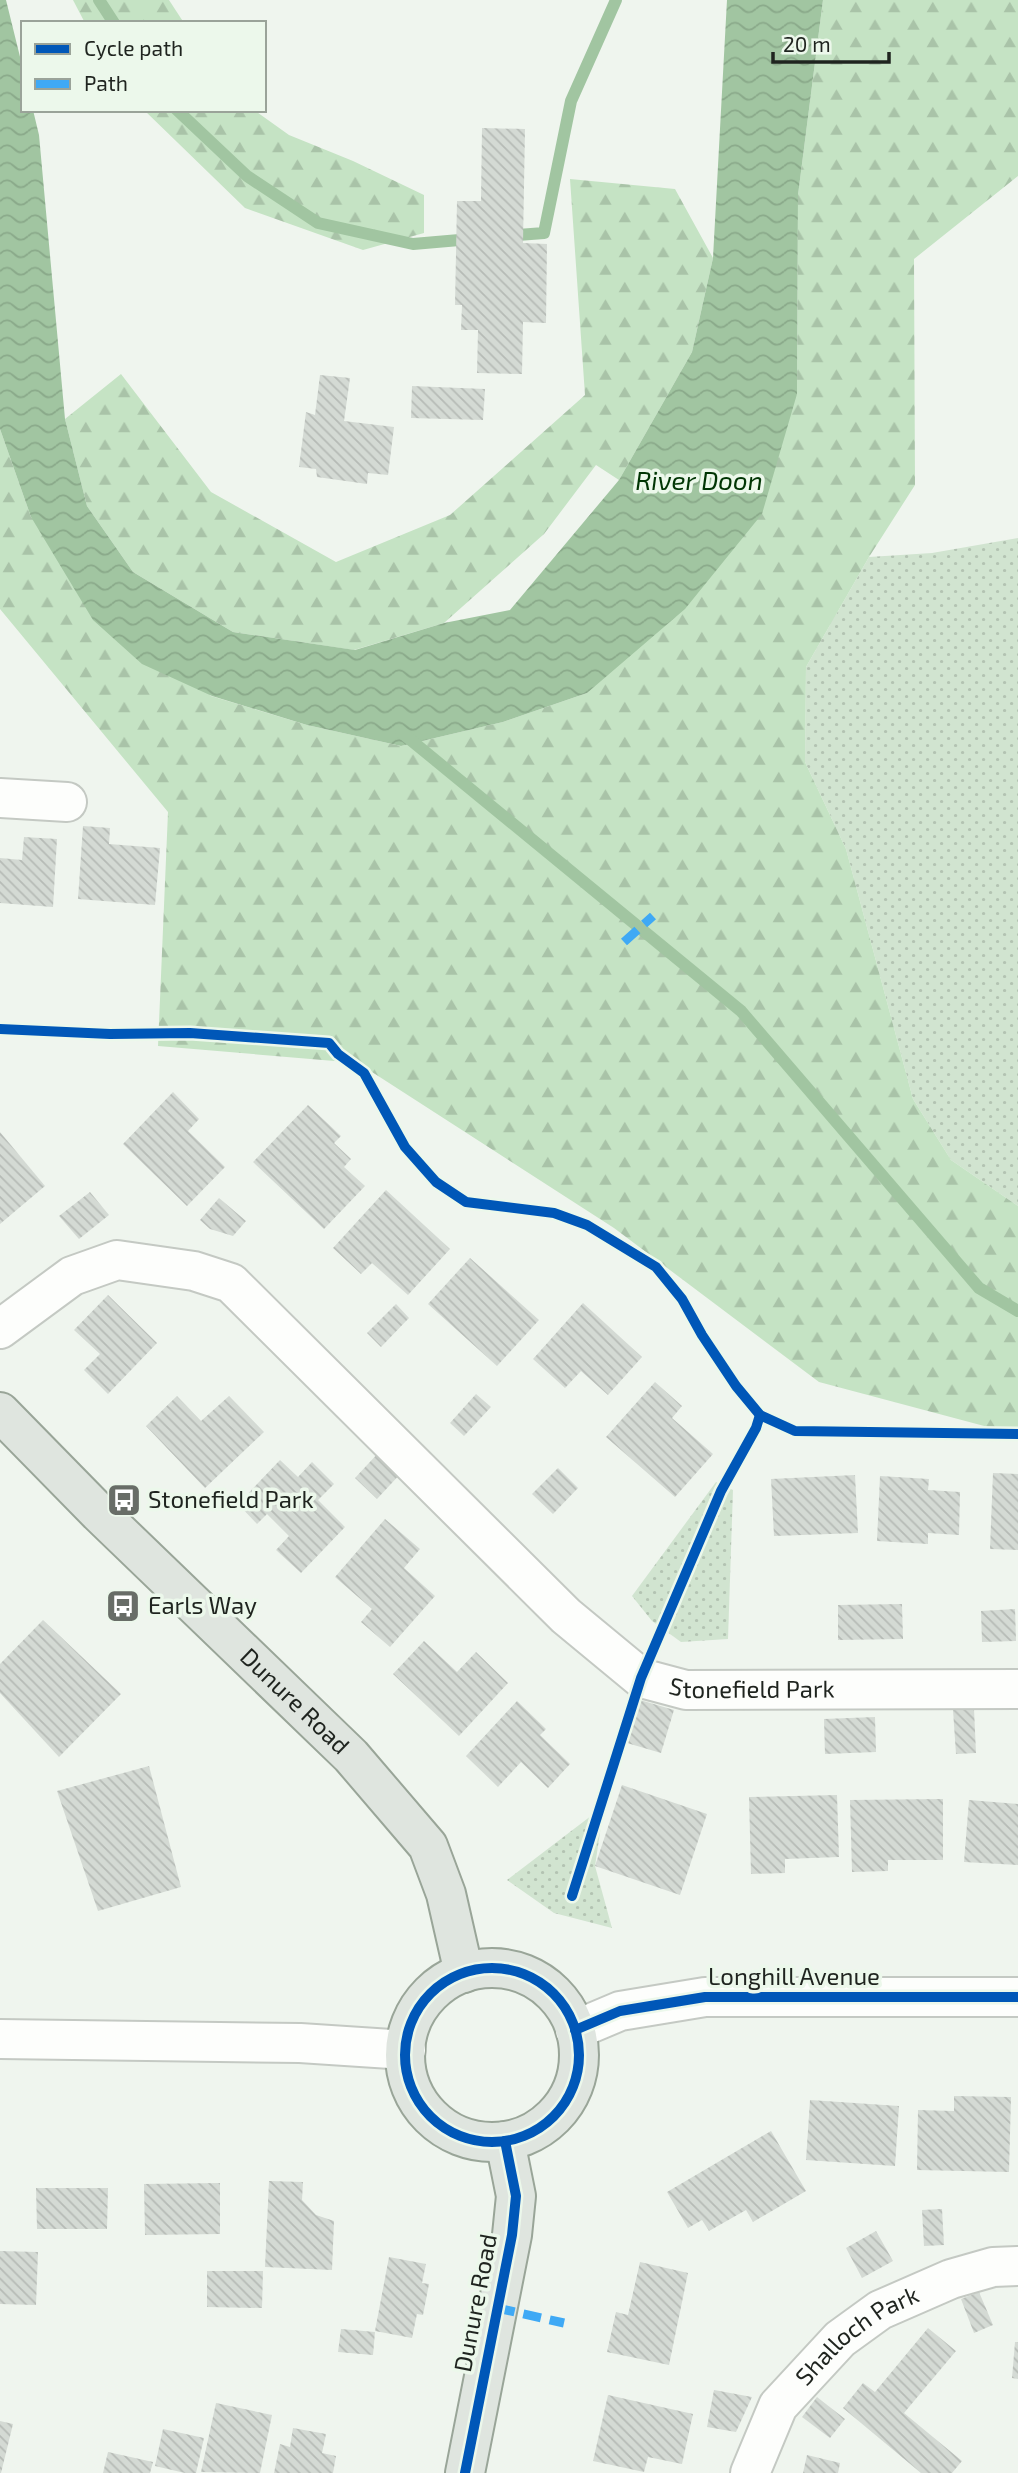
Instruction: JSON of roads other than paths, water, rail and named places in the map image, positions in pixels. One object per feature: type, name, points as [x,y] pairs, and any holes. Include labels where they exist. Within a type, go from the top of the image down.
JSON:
[{"type":"main road","name":"Dunure Road","points":[[0,1412],[99,1513],[351,1756],[428,1846],[446,1894],[464,1973]]},
{"type":"main road","points":[[497,1968],[518,1972],[537,1980],[554,1994],[567,2011],[575,2030],[578,2054],[576,2078],[566,2100],[552,2119],[532,2133],[505,2141],[475,2141],[440,2126],[426,2113],[415,2097],[408,2079],[405,2050],[412,2022],[422,2003],[437,1988],[464,1973],[497,1968]]},
{"type":"main road","name":"Dunure Road","points":[[465,2473],[513,2222],[516,2196],[505,2141]]},
{"type":"street","points":[[0,798],[67,802]]},
{"type":"street","name":"Stonefield Park","points":[[0,1329],[72,1276],[117,1260],[194,1270],[231,1283],[566,1616],[641,1678],[686,1690],[1018,1689]]},
{"type":"street","name":"Longhill Avenue","points":[[575,2030],[620,2011],[705,1997],[1018,1997]]},
{"type":"street","points":[[0,2039],[300,2043],[405,2050]]},
{"type":"street","name":"Shalloch Park","points":[[750,2473],[778,2406],[840,2339],[880,2310],[951,2279],[993,2267],[1018,2266]]},
{"type":"water","name":"River Doon","points":[[0,0],[6,0],[21,61],[21,112],[33,112],[39,135],[65,419],[87,506],[133,572],[233,632],[355,650],[444,623],[510,610],[619,480],[692,352],[713,258],[727,0],[823,0],[798,195],[797,394],[762,514],[685,609],[587,693],[503,722],[401,746],[307,725],[212,696],[142,664],[93,620],[31,517],[0,429]]},
{"type":"waterway","points":[[99,0],[113,21]]},
{"type":"waterway","points":[[506,236],[544,233],[571,101],[616,0]]},
{"type":"waterway","points":[[179,112],[247,176],[318,223],[413,244],[471,239]]},
{"type":"waterway","points":[[401,732],[741,1011],[979,1288],[1018,1311]]},
{"type":"place","name":"Stonefield Park","points":[[124,1500]]},
{"type":"place","name":"Earls Way","points":[[123,1606]]}]
